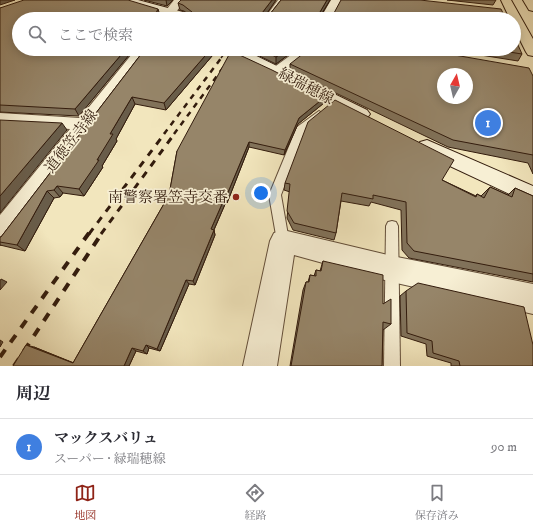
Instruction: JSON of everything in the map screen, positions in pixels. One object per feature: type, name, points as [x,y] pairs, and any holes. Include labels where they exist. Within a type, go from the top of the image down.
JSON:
[{"type":"main road","points":[[506,0],[513,12]]},
{"type":"main road","points":[[528,0],[533,8]]},
{"type":"main road","points":[[521,28],[533,52]]},
{"type":"street","points":[[126,0],[158,12]]},
{"type":"street","points":[[171,12],[180,0]]},
{"type":"street","points":[[330,12],[336,0]]},
{"type":"street","points":[[497,10],[513,12]]},
{"type":"street","name":"道徳笠寺線","points":[[0,234],[8,215],[85,124],[138,56]]},
{"type":"street","name":"緑瑞穂線","points":[[250,56],[377,122]]},
{"type":"street","points":[[278,71],[298,56]]},
{"type":"street","points":[[0,119],[85,124]]},
{"type":"street","points":[[412,140],[533,196]]},
{"type":"street","points":[[260,366],[283,241],[392,269],[533,299]]},
{"type":"lane","points":[[272,12],[281,0]]},
{"type":"lane","points":[[283,241],[275,195],[302,127],[334,101]]},
{"type":"lane","points":[[392,226],[392,366]]},
{"type":"building","points":[[24,0],[128,0],[158,9],[156,12],[12,12],[12,56],[120,56],[75,109],[0,105],[0,8]]},
{"type":"building","points":[[181,0],[272,0],[263,12],[192,12],[178,3]]},
{"type":"building","points":[[281,0],[327,0],[320,12],[272,12]]},
{"type":"building","points":[[341,0],[420,0],[501,9],[502,12],[335,12]]},
{"type":"building","points":[[140,56],[205,56],[164,103],[132,97],[110,134],[113,134],[97,160],[99,160],[79,189],[57,186],[54,190],[47,191],[17,245],[0,242],[1,237]]},
{"type":"building","points":[[228,56],[242,56],[325,97],[299,118],[285,150],[249,142],[211,229],[214,230],[193,281],[186,280],[157,349],[146,345],[143,351],[132,348],[124,366],[13,366],[26,345],[73,363],[169,195],[177,151]]},
{"type":"building","points":[[300,56],[460,56],[529,68],[533,76],[533,155],[453,140],[290,64]]},
{"type":"building","points":[[335,100],[454,160],[442,180],[476,197],[477,194],[484,198],[490,187],[512,197],[515,188],[533,196],[533,274],[414,251],[407,243],[406,202],[373,195],[373,199],[342,193],[336,233],[294,223],[287,211],[290,184],[285,183],[308,122]]},
{"type":"building","points":[[0,120],[62,123],[0,196]]},
{"type":"building","points":[[323,261],[383,275],[383,304],[391,299],[391,324],[383,322],[382,366],[291,366],[306,282],[309,282],[310,275],[316,276],[316,270],[321,271]]},
{"type":"building","points":[[418,283],[524,307],[533,345],[533,366],[460,366],[459,361],[433,353],[432,341],[407,333],[406,291]]},
{"type":"railway","points":[[164,134],[222,57]]},
{"type":"railway","points":[[174,134],[231,57]]},
{"type":"railway","points":[[89,234],[165,133]]},
{"type":"railway","points":[[101,234],[175,133]]},
{"type":"railway","points":[[0,357],[89,233]]},
{"type":"railway","points":[[14,366],[102,233]]},
{"type":"place","name":"マックスバリュ","points":[[488,123]]},
{"type":"place","name":"南警察署笠寺交番","points":[[236,197]]}]
